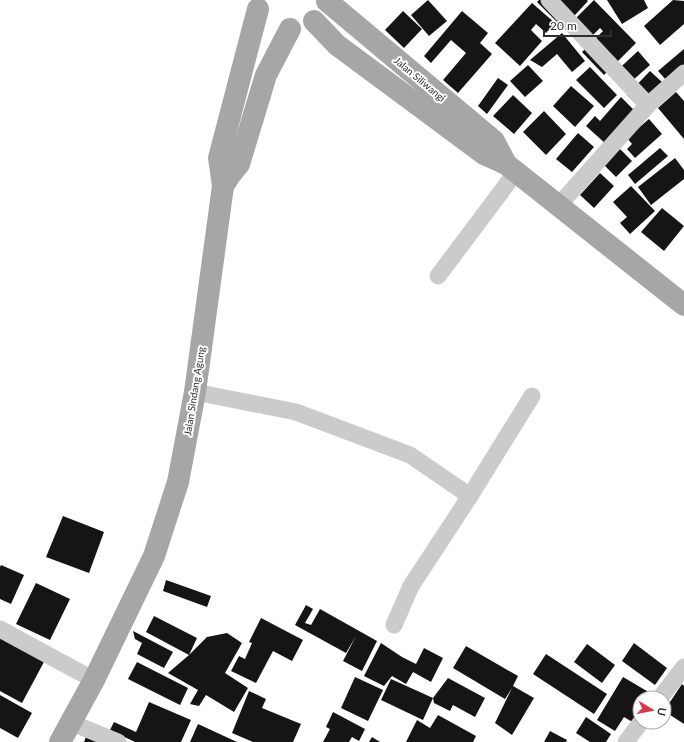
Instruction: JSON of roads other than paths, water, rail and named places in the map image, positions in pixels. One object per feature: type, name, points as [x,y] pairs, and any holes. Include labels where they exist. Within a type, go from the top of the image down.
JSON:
[{"type":"main road","points":[[256,5],[271,24],[290,29],[302,27],[314,21],[322,12],[327,0]]},
{"type":"main road","name":"Jalan Siliwangi","points":[[327,0],[494,141],[511,168]]},
{"type":"main road","points":[[224,186],[219,158],[256,5]]},
{"type":"main road","name":"Jalan Siliwangi","points":[[314,21],[344,50],[484,154],[511,168],[684,305]]},
{"type":"main road","name":"Jalan Sindang Agung","points":[[60,742],[94,680],[154,556],[178,482],[194,392],[224,186],[230,175],[239,164],[266,76],[290,29]]},
{"type":"street","points":[[549,0],[648,105]]},
{"type":"street","points":[[559,205],[648,105],[684,72]]},
{"type":"street","points":[[438,276],[511,168]]},
{"type":"street","points":[[194,392],[296,412],[410,455],[470,496]]},
{"type":"street","points":[[394,625],[411,586],[470,496],[532,396]]},
{"type":"street","points":[[0,629],[94,680]]},
{"type":"street","points":[[666,690],[684,667]]},
{"type":"street","points":[[70,722],[118,742]]},
{"type":"street","points":[[626,742],[635,730]]}]
